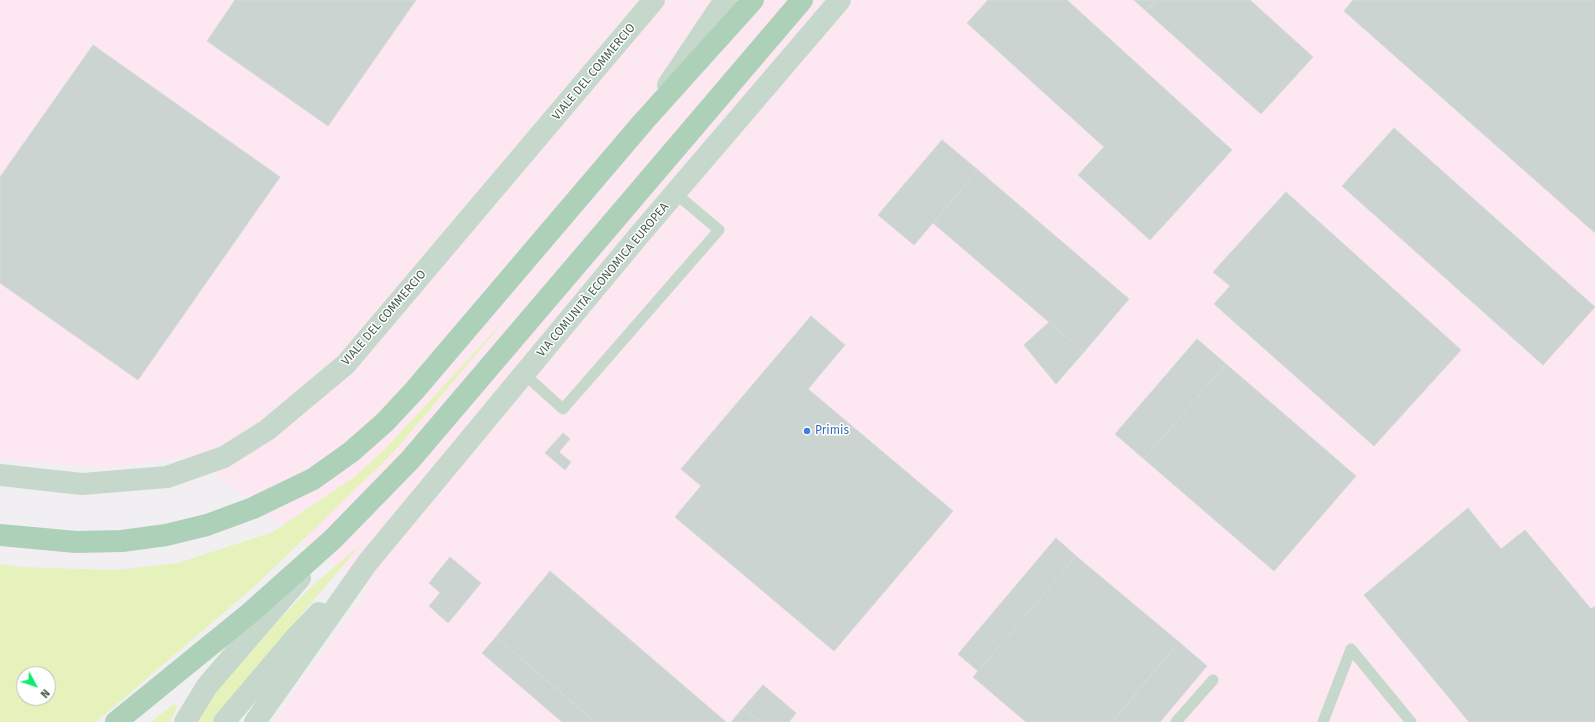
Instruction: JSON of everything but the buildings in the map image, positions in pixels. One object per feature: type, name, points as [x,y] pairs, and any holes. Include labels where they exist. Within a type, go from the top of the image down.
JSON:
[{"type":"main road","points":[[0,535],[76,542],[122,541],[166,535],[207,525],[253,508],[313,479],[351,452],[385,422],[414,391],[644,121],[753,0]]},
{"type":"main road","points":[[116,722],[250,613],[333,540],[410,460],[802,0]]},
{"type":"street","name":"VIALE DEL COMMERCIO","points":[[0,475],[82,484],[167,477],[224,457],[267,430],[346,364],[654,0]]},
{"type":"street","points":[[644,121],[726,0]]},
{"type":"street","name":"VIA COMUNITÀ ECONOMICA EUROPEA","points":[[368,562],[529,378],[675,193],[840,0]]},
{"type":"street","points":[[185,722],[207,686],[333,540]]},
{"type":"street","points":[[224,722],[296,637],[368,562]]},
{"type":"street","points":[[255,722],[368,562]]},
{"type":"lane","points":[[529,378],[563,409],[719,230],[675,193]]},
{"type":"lane","points":[[1323,722],[1351,649],[1411,722]]},
{"type":"lane","points":[[1176,722],[1213,680]]},
{"type":"shaded area","points":[[0,0],[1595,0],[1595,722],[273,722],[368,589],[190,455],[111,468],[0,459]]},
{"type":"green space","points":[[510,314],[394,452],[256,585],[96,722],[0,722],[0,564],[20,567],[116,570],[178,563],[273,532],[354,477],[383,451]]},
{"type":"green space","points":[[362,543],[211,722],[198,722],[202,712],[214,693],[273,626],[310,588]]},
{"type":"green space","points":[[174,704],[177,707],[170,722],[150,722]]},
{"type":"place","name":"Primis","points":[[807,431]]}]
